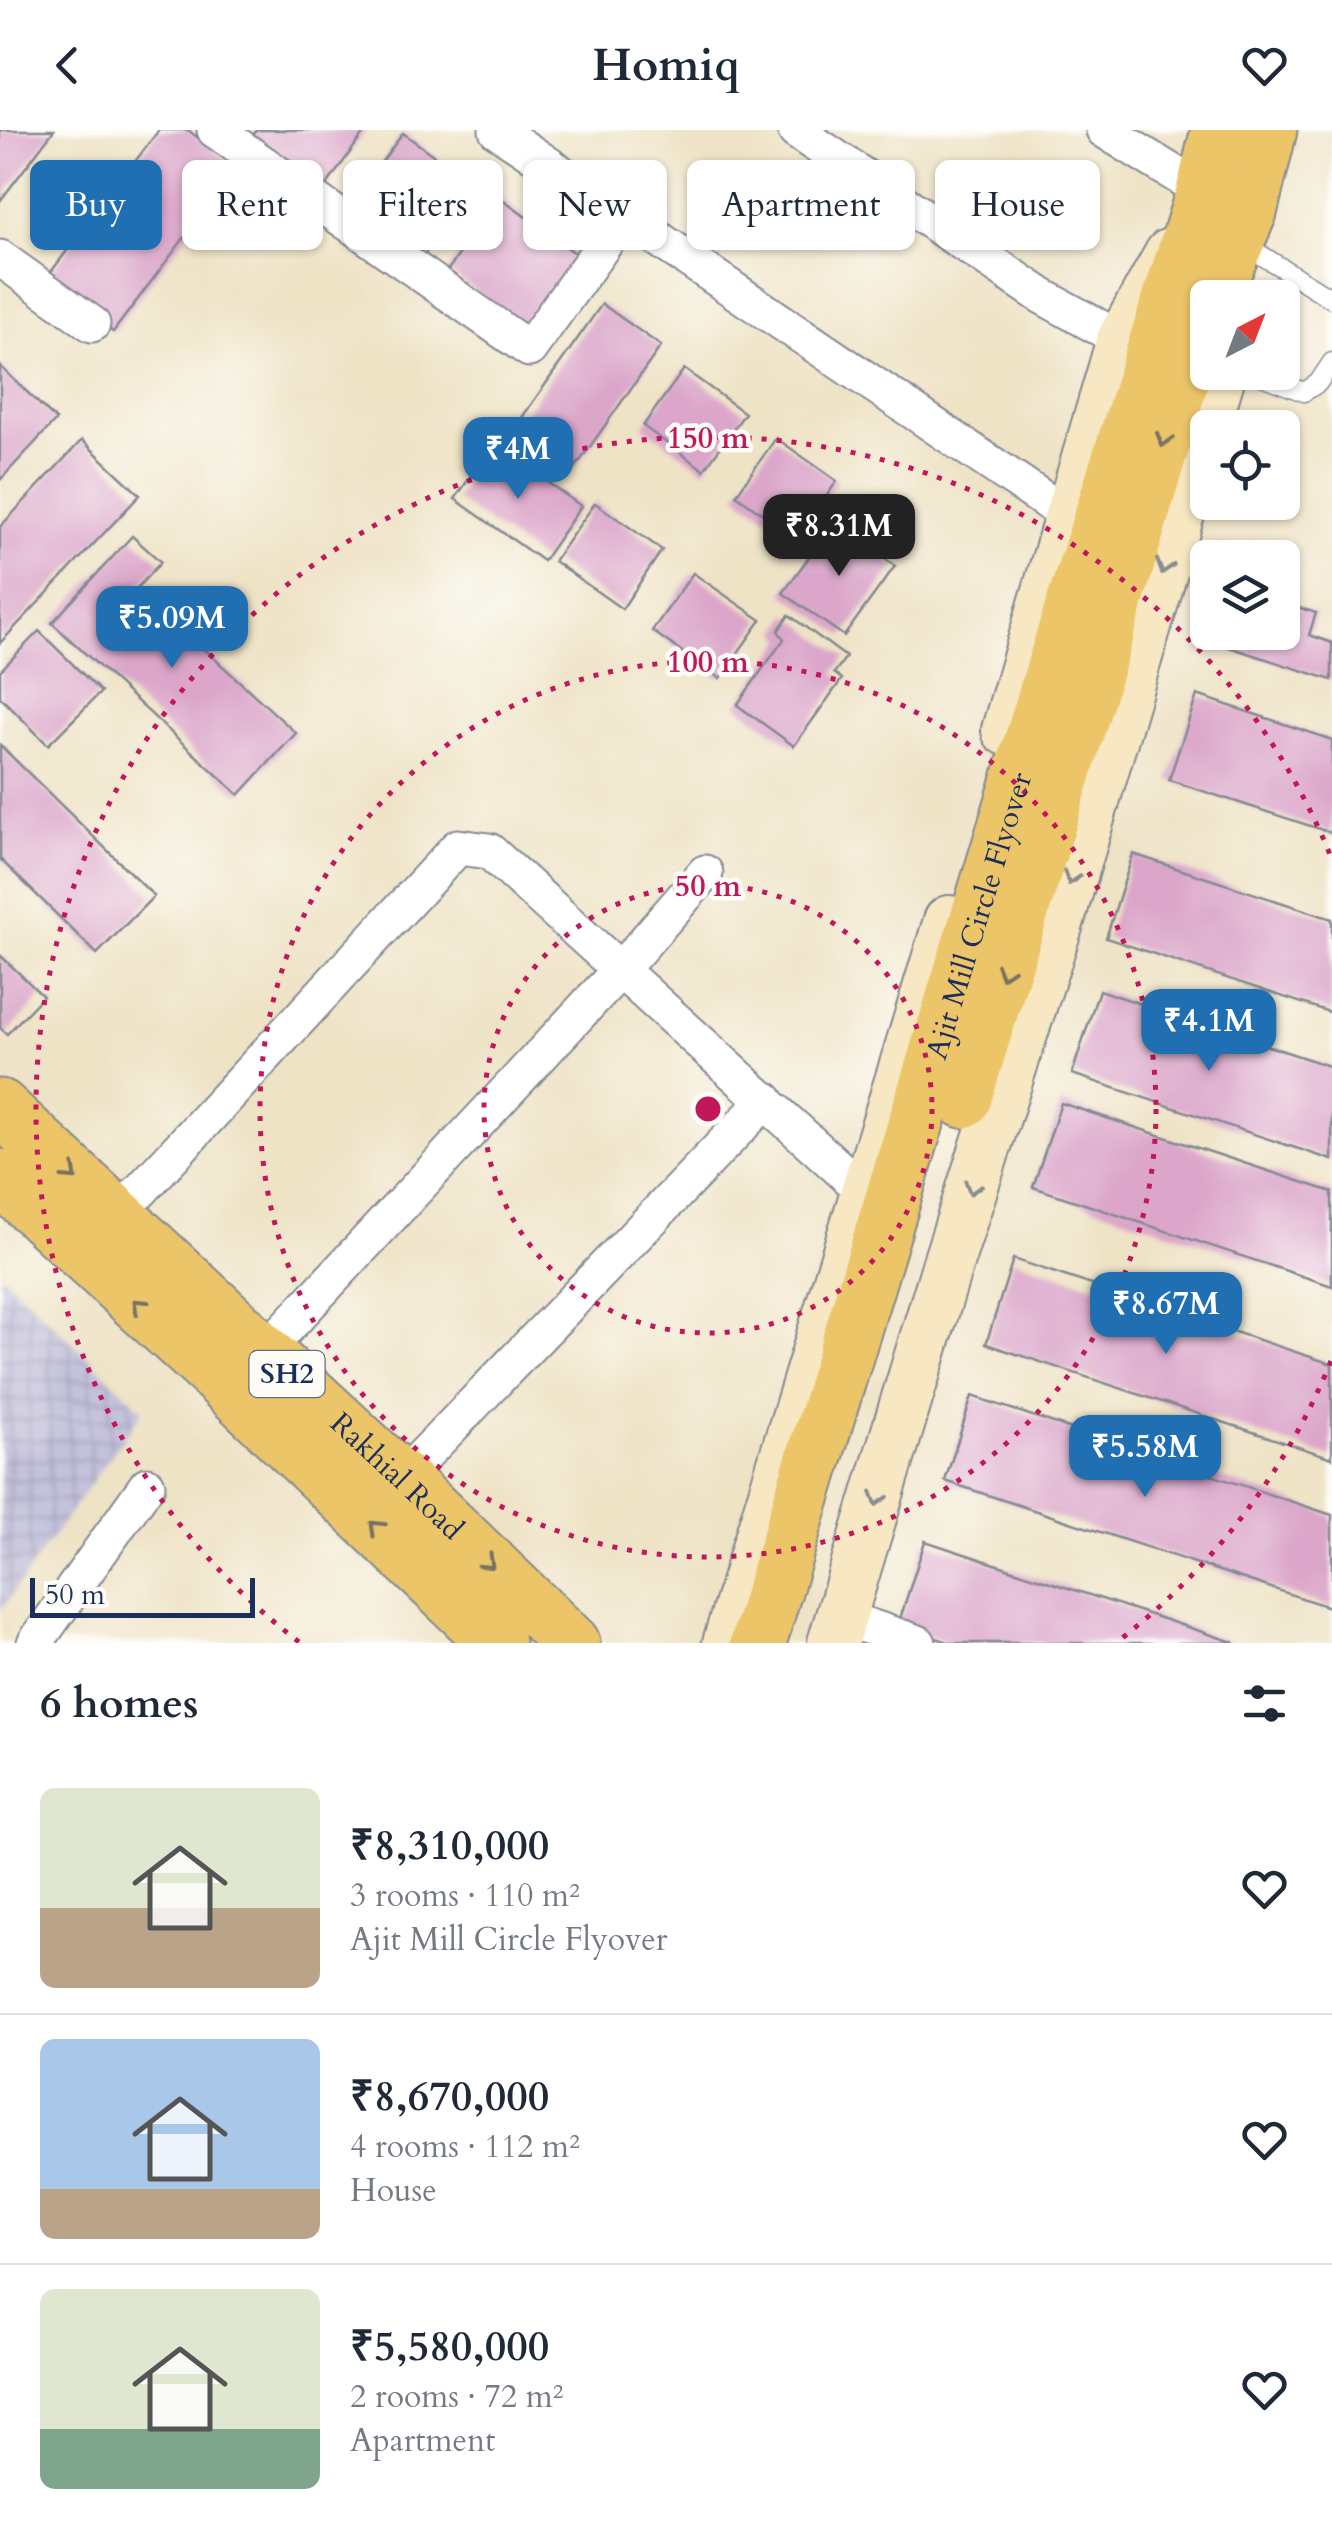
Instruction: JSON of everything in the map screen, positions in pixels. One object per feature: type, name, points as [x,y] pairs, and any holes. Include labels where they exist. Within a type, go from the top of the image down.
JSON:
[{"type":"main road","points":[[1219,130],[1235,218]]},
{"type":"main road","points":[[1217,280],[1235,218],[1269,130]]},
{"type":"main road","name":"Ajit Mill Circle Flyover","points":[[758,1643],[1076,668],[1235,218]]},
{"type":"main road","name":"Ajit Mill Circle Flyover","points":[[825,1635],[893,1312],[996,1000],[1076,668],[1190,348]]},
{"type":"main road","name":"Rakhial Road","points":[[0,1107],[572,1643]]},
{"type":"main road","name":"Rakhial Road","points":[[0,1177],[236,1394],[496,1643]]},
{"type":"street","points":[[215,130],[529,349],[600,250]]},
{"type":"street","points":[[497,130],[541,160]]},
{"type":"street","points":[[1104,130],[1235,218]]},
{"type":"street","points":[[796,131],[1042,296],[1122,340]]},
{"type":"street","points":[[1235,218],[1239,280]]},
{"type":"street","points":[[728,1643],[964,875],[1122,340],[1235,218]]},
{"type":"street","points":[[667,245],[1070,517]]},
{"type":"street","points":[[0,258],[92,324]]},
{"type":"street","points":[[918,1643],[825,1635],[1058,923],[1216,390]]},
{"type":"street","points":[[117,1216],[458,847],[489,851],[864,1191]]},
{"type":"street","points":[[264,1352],[620,970],[704,873]]},
{"type":"street","points":[[401,1479],[766,1100]]},
{"type":"street","points":[[35,1643],[147,1485]]},
{"type":"lane","points":[[1235,218],[1332,299]]},
{"type":"lane","points":[[1294,390],[1304,392],[1318,383],[1332,362]]},
{"type":"shaded area","points":[[0,1274],[143,1410],[0,1611]]},
{"type":"building","points":[[0,130],[54,130],[30,160],[0,201]]},
{"type":"building","points":[[159,130],[188,130],[227,160],[182,160],[182,241],[113,332],[44,281],[68,250],[162,250],[162,160],[136,160]]},
{"type":"building","points":[[257,130],[366,130],[324,189],[323,160],[285,160],[252,136]]},
{"type":"building","points":[[403,133],[440,160],[383,160]]},
{"type":"building","points":[[503,200],[523,215],[523,250],[571,250],[579,256],[526,328],[447,271],[462,250],[503,250]]},
{"type":"building","points":[[411,250],[428,250],[422,258]]},
{"type":"building","points":[[602,304],[661,346],[575,468],[516,426]]},
{"type":"building","points":[[0,366],[56,420],[0,480]]},
{"type":"building","points":[[684,369],[745,413],[704,470],[643,426]]},
{"type":"building","points":[[776,438],[837,481],[797,538],[736,495]]},
{"type":"building","points":[[82,440],[140,495],[0,643],[0,527]]},
{"type":"building","points":[[493,444],[581,506],[543,561],[455,499]]},
{"type":"building","points":[[595,503],[662,550],[622,609],[554,561]]},
{"type":"building","points":[[834,522],[895,566],[844,636],[783,593]]},
{"type":"building","points":[[132,536],[161,562],[137,588],[296,733],[239,795],[52,623]]},
{"type":"building","points":[[693,573],[761,620],[720,678],[652,631]]},
{"type":"building","points":[[1300,608],[1316,613],[1309,635],[1332,643],[1332,680],[1238,650],[1300,650]]},
{"type":"building","points":[[789,615],[846,657],[834,673],[842,679],[794,746],[737,705],[784,639],[778,631]]},
{"type":"building","points":[[39,631],[101,692],[48,745],[0,697],[0,671]]},
{"type":"building","points":[[1197,695],[1332,740],[1332,833],[1169,780]]},
{"type":"building","points":[[0,745],[154,896],[97,954],[0,859]]},
{"type":"building","points":[[1133,854],[1332,919],[1332,1013],[1106,938]]},
{"type":"building","points":[[0,955],[43,996],[7,1034],[0,1028]]},
{"type":"building","points":[[1099,990],[1332,1067],[1332,1160],[1072,1074]]},
{"type":"building","points":[[1061,1103],[1332,1192],[1332,1286],[1033,1187]]},
{"type":"building","points":[[1013,1259],[1332,1364],[1332,1458],[986,1344]]},
{"type":"building","points":[[972,1396],[1332,1515],[1332,1608],[945,1481]]},
{"type":"building","points":[[925,1541],[1233,1643],[951,1643],[898,1625]]}]
